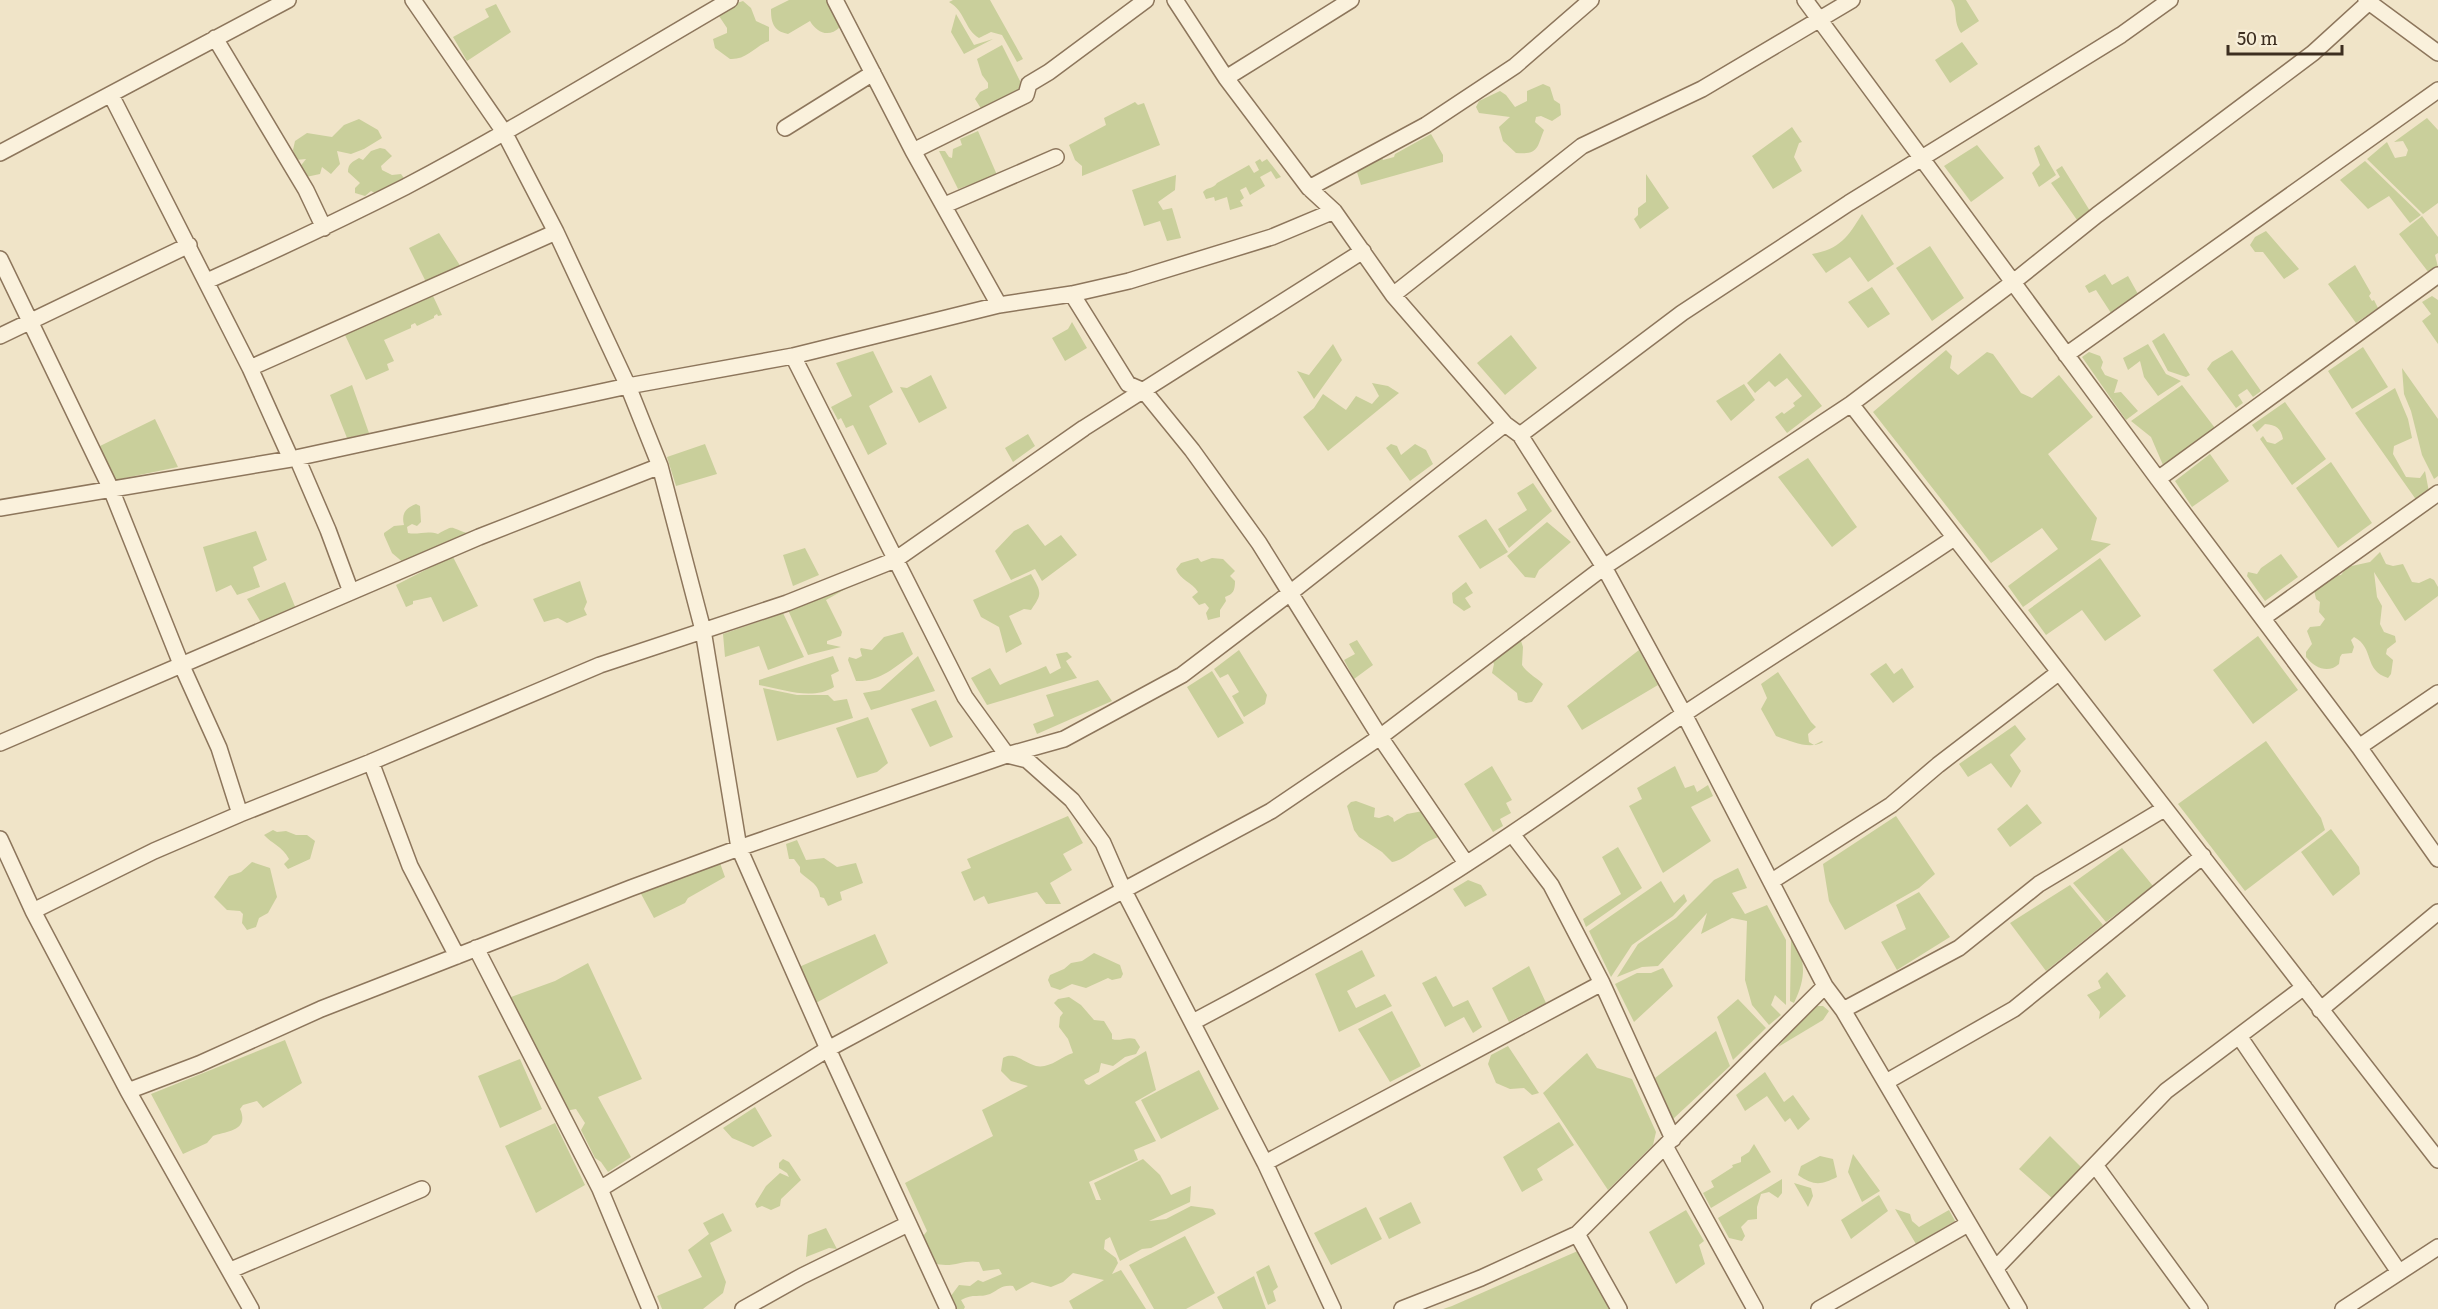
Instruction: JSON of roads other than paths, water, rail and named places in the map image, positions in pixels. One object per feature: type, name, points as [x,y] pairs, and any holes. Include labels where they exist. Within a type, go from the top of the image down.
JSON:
[{"type":"street","points":[[0,153],[288,0]]},
{"type":"street","points":[[413,0],[504,132],[556,232],[628,386],[660,466],[702,630],[739,848],[828,1049],[948,1309]]},
{"type":"street","points":[[207,281],[324,228],[405,186],[504,132],[729,0]]},
{"type":"street","points":[[835,0],[913,151],[999,305]]},
{"type":"street","points":[[913,151],[1026,95],[1029,84],[1049,72],[1146,0]]},
{"type":"street","points":[[1174,0],[1226,78],[1309,188],[1334,211],[1393,294],[1505,424],[1520,435],[1604,567],[1684,714],[1825,986],[1843,1010],[2019,1309]]},
{"type":"street","points":[[1226,78],[1351,0]]},
{"type":"street","points":[[1309,188],[1425,125],[1505,73],[1591,0]]},
{"type":"street","points":[[1805,0],[2012,283],[2360,747],[2438,859]]},
{"type":"street","points":[[1393,294],[1582,146],[1702,89],[1852,0]]},
{"type":"street","points":[[1520,435],[1682,314],[1849,203],[2121,35],[2170,0]]},
{"type":"street","points":[[600,1190],[828,1049],[1270,811],[1380,737],[1604,567],[1851,404],[2313,53],[2372,2],[2438,53]]},
{"type":"street","points":[[215,38],[306,190],[324,228]]},
{"type":"street","points":[[784,128],[873,74]]},
{"type":"street","points":[[2066,355],[2438,90]]},
{"type":"street","points":[[111,95],[189,245],[294,459],[328,530],[351,592]]},
{"type":"street","points":[[945,205],[1056,157]]},
{"type":"street","points":[[0,508],[294,459],[628,386],[793,356],[999,305],[1072,294],[1129,281],[1272,237],[1334,211]]},
{"type":"street","points":[[250,368],[556,232]]},
{"type":"street","points":[[0,336],[189,245]]},
{"type":"street","points":[[33,911],[154,851],[600,665],[787,603],[895,560],[1084,428],[1363,251]]},
{"type":"street","points":[[0,259],[111,489],[182,664],[219,748],[240,814]]},
{"type":"street","points":[[2158,479],[2438,275]]},
{"type":"street","points":[[1072,294],[1128,384],[1144,391],[1192,450],[1259,543],[1380,737],[1466,863]]},
{"type":"street","points":[[793,356],[965,697],[1007,755],[1027,760],[1072,800],[1103,843],[1124,891],[1265,1163],[1333,1309]]},
{"type":"street","points":[[1851,404],[2438,1160]]},
{"type":"street","points":[[128,1091],[199,1064],[321,1009],[739,848],[1007,755],[1064,739],[1182,675],[1505,424]]},
{"type":"street","points":[[0,743],[478,537],[660,466]]},
{"type":"street","points":[[2263,618],[2438,493]]},
{"type":"street","points":[[1193,1022],[1345,940],[1512,834],[1684,714],[1954,538]]},
{"type":"street","points":[[1772,881],[1891,805],[1938,765],[2058,673]]},
{"type":"street","points":[[2360,747],[2438,693]]},
{"type":"street","points":[[371,762],[410,866],[457,956]]},
{"type":"street","points":[[1843,1010],[1959,948],[2039,884],[2164,809]]},
{"type":"street","points":[[1512,834],[1551,885],[1602,983],[1669,1142],[1755,1309]]},
{"type":"street","points":[[0,839],[33,911],[128,1091],[251,1309]]},
{"type":"street","points":[[1886,1082],[2014,1009],[2203,856]]},
{"type":"street","points":[[2320,1010],[2438,912]]},
{"type":"street","points":[[476,948],[600,1190],[650,1309]]},
{"type":"street","points":[[1265,1163],[1602,983]]},
{"type":"street","points":[[1402,1309],[1481,1278],[1577,1234],[1825,986]]},
{"type":"street","points":[[1996,1268],[2166,1091],[2304,987]]},
{"type":"street","points":[[2238,1036],[2399,1272]]},
{"type":"street","points":[[2095,1165],[2200,1309]]},
{"type":"street","points":[[231,1270],[422,1189]]},
{"type":"street","points":[[743,1309],[802,1276],[908,1224]]},
{"type":"street","points":[[1819,1309],[1968,1224]]},
{"type":"street","points":[[1577,1234],[1619,1309]]},
{"type":"street","points":[[2343,1309],[2438,1247]]}]
